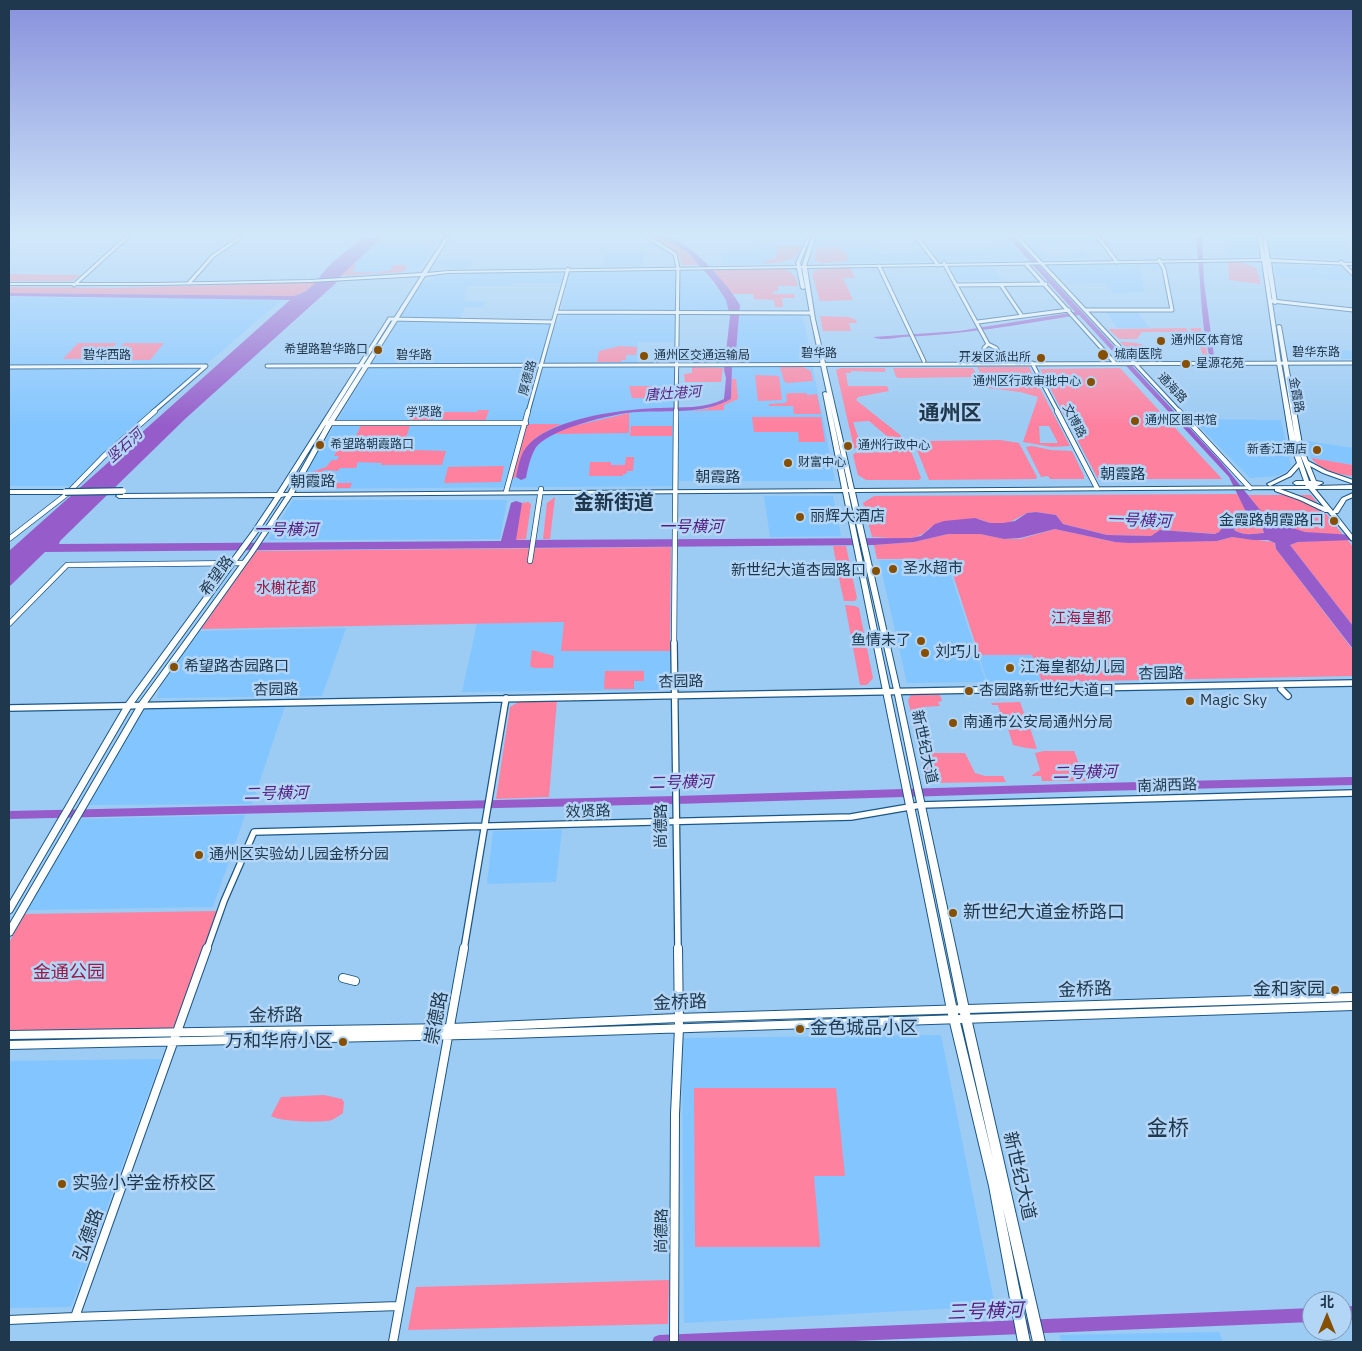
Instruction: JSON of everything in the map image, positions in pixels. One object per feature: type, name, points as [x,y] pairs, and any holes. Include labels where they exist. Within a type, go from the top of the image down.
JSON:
[{"type":"main road","name":"希望路","points":[[9,910],[129,706],[247,543],[359,366],[406,299]]},
{"type":"main road","name":"新世纪大道","points":[[807,299],[844,489],[861,546],[897,690],[965,1013],[1038,1342]]},
{"type":"main road","name":"金霞路","points":[[1272,301],[1281,363],[1303,462],[1312,485],[1351,532],[1353,539]]},
{"type":"main road","name":"希望路","points":[[9,932],[142,705],[252,552],[290,493],[392,320]]},
{"type":"main road","name":"新世纪大道","points":[[821,364],[852,489],[858,536]]},
{"type":"main road","points":[[1270,486],[1289,475],[1303,462],[1353,482]]},
{"type":"main road","points":[[1312,485],[1353,482]]},
{"type":"main road","name":"朝霞路","points":[[63,494],[1312,485]]},
{"type":"main road","points":[[1312,485],[1353,488]]},
{"type":"main road","points":[[1270,486],[1334,513],[1344,499],[1353,495]]},
{"type":"main road","points":[[9,492],[63,494]]},
{"type":"main road","points":[[9,496],[63,494]]},
{"type":"main road","name":"新世纪大道","points":[[861,546],[953,1014],[994,1186],[1024,1342]]},
{"type":"street","name":"厚德路","points":[[506,491],[560,299]]},
{"type":"street","name":"尚德路","points":[[674,1342],[675,1114],[678,1028],[674,695],[678,299]]},
{"type":"street","points":[[895,299],[924,361]]},
{"type":"street","points":[[965,299],[988,344],[996,348],[1005,363]]},
{"type":"street","points":[[1011,299],[1022,316]]},
{"type":"street","points":[[1059,299],[1115,363]]},
{"type":"street","name":"通海路","points":[[1076,299],[1246,486]]},
{"type":"street","points":[[1086,310],[1172,310],[1170,299]]},
{"type":"street","points":[[1272,301],[1353,310]]},
{"type":"street","points":[[979,326],[1022,316],[1069,310]]},
{"type":"street","points":[[556,312],[810,313]]},
{"type":"street","points":[[392,320],[553,322]]},
{"type":"street","points":[[988,344],[984,348],[992,363]]},
{"type":"street","name":"文博路","points":[[1032,363],[1097,487]]},
{"type":"street","name":"碧华路","points":[[267,366],[1281,363]]},
{"type":"street","name":"碧华东路","points":[[1281,363],[1353,363]]},
{"type":"street","name":"碧华西路","points":[[9,367],[206,366],[104,456],[67,494],[9,539]]},
{"type":"street","name":"学贤路","points":[[322,423],[526,423]]},
{"type":"street","points":[[530,561],[541,491]]},
{"type":"street","points":[[9,624],[67,565],[243,563]]},
{"type":"street","name":"杏园路","points":[[9,708],[1353,683]]},
{"type":"street","points":[[1281,689],[1288,696]]},
{"type":"street","name":"崇德路","points":[[393,1342],[451,1028],[506,698]]},
{"type":"street","name":"南湖西路","points":[[921,805],[1353,793]]},
{"type":"street","name":"效贤路","points":[[254,832],[852,817],[921,805]]},
{"type":"street","name":"弘德路","points":[[75,1317],[224,901],[254,832]]},
{"type":"street","points":[[343,978],[354,981]]},
{"type":"street","name":"金桥路","points":[[9,1045],[448,1036],[678,1028],[965,1013],[1353,997]]},
{"type":"street","name":"金桥路","points":[[965,1013],[1353,1006]]},
{"type":"street","name":"金桥路","points":[[9,1035],[451,1028],[678,1018],[953,1014]]},
{"type":"street","points":[[9,1320],[399,1306]]},
{"type":"shaded area","points":[[9,299],[282,300],[118,439],[70,486],[9,486]]},
{"type":"shaded area","points":[[223,299],[318,299],[185,419],[59,544],[501,541],[511,503],[516,501],[522,503],[516,540],[911,538],[921,536],[935,524],[944,521],[975,518],[990,523],[1003,523],[1015,521],[1027,513],[1036,512],[1056,515],[1063,524],[1107,535],[1151,536],[1160,530],[1215,534],[1225,524],[1247,514],[1229,477],[1079,315],[947,334],[888,339],[873,337],[959,331],[1075,312],[1063,299],[1070,299],[1222,463],[1265,516],[1283,525],[1305,532],[1353,535],[1353,540],[1298,542],[1290,545],[1353,626],[1353,649],[1276,549],[1275,543],[1268,540],[1232,537],[1217,541],[1129,543],[1115,542],[1055,529],[1020,538],[1004,539],[980,534],[948,534],[914,542],[874,545],[45,552],[9,587],[9,551],[290,300]],"holes":[[[1250,518],[1260,521],[1264,533],[1245,534],[1234,530],[1237,524]]]},
{"type":"shaded area","points":[[412,299],[485,301],[483,307],[465,307],[460,319],[559,321],[564,299],[725,299],[730,311],[676,312],[674,342],[638,342],[637,364],[370,365]]},
{"type":"shaded area","points":[[736,299],[740,305],[735,362],[732,367],[731,399],[709,408],[697,410],[627,413],[582,423],[553,435],[542,442],[535,449],[530,459],[526,478],[521,480],[516,477],[519,462],[525,449],[536,438],[568,423],[607,413],[700,406],[724,399],[726,378],[724,370],[730,316],[726,300]]},
{"type":"shaded area","points":[[1201,299],[1206,299],[1214,356],[1209,355]]},
{"type":"shaded area","points":[[1105,310],[1136,310],[1150,328],[1117,328]]},
{"type":"shaded area","points":[[739,315],[803,315],[812,362],[735,362]]},
{"type":"shaded area","points":[[1289,343],[1353,351],[1353,359],[1291,359]]},
{"type":"shaded area","points":[[671,366],[674,368],[672,486],[296,489],[369,368]]},
{"type":"shaded area","points":[[732,367],[813,367],[835,481],[679,481],[679,410],[706,409],[729,400]]},
{"type":"shaded area","points":[[1192,419],[1281,420],[1291,466],[1286,472],[1277,476],[1250,478]]},
{"type":"shaded area","points":[[1307,441],[1353,448],[1353,465],[1311,458]]},
{"type":"shaded area","points":[[764,496],[833,496],[841,536],[770,537]]},
{"type":"shaded area","points":[[293,500],[507,500],[500,539],[268,540]]},
{"type":"shaded area","points":[[879,560],[946,560],[986,682],[907,683]]},
{"type":"shaded area","points":[[670,621],[671,690],[462,692],[477,623]]},
{"type":"shaded area","points":[[346,628],[322,696],[157,698],[160,687],[199,631]]},
{"type":"shaded area","name":"江海皇都幼儿园","points":[[979,655],[1032,655],[1042,682],[987,682]]},
{"type":"shaded area","points":[[285,706],[252,804],[88,805],[142,708]]},
{"type":"shaded area","points":[[245,815],[213,907],[25,910],[77,819]]},
{"type":"shaded area","points":[[562,830],[556,882],[487,884],[493,831]]},
{"type":"shaded area","points":[[941,1035],[995,1306],[684,1323],[682,1038]]},
{"type":"shaded area","name":"实验小学金桥校区","points":[[161,1059],[71,1307],[9,1308],[9,1061]]},
{"type":"shaded area","points":[[1219,1332],[1223,1342],[1061,1342],[1059,1335]]},
{"type":"green space","points":[[755,299],[782,299],[783,307],[775,307],[774,300]]},
{"type":"green space","points":[[819,299],[853,300],[820,301]]},
{"type":"green space","points":[[820,316],[848,317],[856,320],[857,323],[849,323],[851,331],[823,331]]},
{"type":"green space","points":[[1186,328],[1189,332],[1142,332],[1137,339],[1119,339],[1108,329]]},
{"type":"green space","points":[[1190,328],[1201,328],[1208,357],[1203,356],[1199,344],[1189,343],[1189,340],[1174,333],[1192,333]]},
{"type":"green space","points":[[1120,342],[1148,347],[1160,359],[1136,358]]},
{"type":"green space","points":[[78,343],[117,343],[103,359],[63,359]]},
{"type":"green space","points":[[124,343],[164,343],[150,360],[109,360]]},
{"type":"green space","points":[[620,346],[637,347],[636,355],[626,355],[626,360],[621,360],[621,362],[597,362],[599,351]]},
{"type":"green space","points":[[692,367],[723,368],[721,382],[685,382],[684,374],[692,373]]},
{"type":"green space","points":[[780,367],[803,367],[811,371],[813,381],[787,383],[784,381]]},
{"type":"green space","points":[[977,367],[1029,367],[1070,446],[1052,447],[1023,442],[1038,397],[1020,392],[988,388]],"holes":[[[1039,426],[1049,426],[1058,443],[1040,443]]]},
{"type":"green space","points":[[840,368],[885,368],[886,371],[883,372],[851,371],[851,373],[846,373],[848,386],[887,386],[889,391],[858,397],[856,400],[909,442],[875,451],[854,448],[836,370]],"holes":[[[869,421],[894,442],[891,445],[861,445],[853,422]]]},
{"type":"green space","points":[[893,368],[973,368],[977,375],[976,377],[899,378],[896,377]]},
{"type":"green space","points":[[1120,368],[1222,479],[1098,479],[1040,369]]},
{"type":"green space","points":[[755,375],[779,376],[782,400],[758,401]]},
{"type":"green space","points":[[732,379],[736,379],[738,399],[724,405],[724,410],[688,411],[706,409],[731,399]]},
{"type":"green space","points":[[629,386],[663,386],[663,398],[632,398]]},
{"type":"green space","points":[[786,394],[817,394],[821,414],[794,414],[793,406],[769,406],[769,404],[785,403],[787,401]]},
{"type":"green space","points":[[413,408],[437,408],[436,412],[431,412],[430,416],[434,417],[434,419],[427,422],[408,422]]},
{"type":"green space","points":[[478,410],[489,410],[485,422],[440,420],[444,412],[477,412]]},
{"type":"green space","points":[[629,413],[629,433],[553,434],[565,428]]},
{"type":"green space","points":[[752,417],[821,417],[825,442],[799,442],[798,432],[754,432]]},
{"type":"green space","points":[[527,424],[561,424],[541,434],[530,444],[516,477],[511,480]]},
{"type":"green space","points":[[361,425],[410,425],[403,448],[446,451],[442,465],[381,465],[382,463],[358,462],[356,468],[340,468],[338,471],[325,470],[315,475],[304,475],[326,467],[332,460],[337,460],[339,456],[334,456],[337,450],[361,449],[367,436],[356,436]]},
{"type":"green space","points":[[631,426],[672,426],[672,436],[630,436]]},
{"type":"green space","points":[[1000,440],[1019,443],[1037,477],[1036,479],[929,480],[915,445],[930,441]]},
{"type":"green space","points":[[1032,446],[1051,450],[1072,451],[1084,479],[1050,479],[1048,476],[1041,477],[1026,447]]},
{"type":"green space","points":[[907,447],[911,451],[921,478],[919,480],[866,480],[858,475],[853,455],[855,453],[887,452]]},
{"type":"green space","points":[[626,457],[634,457],[633,471],[627,471],[623,476],[589,476],[590,462],[611,462],[611,465],[625,465]]},
{"type":"green space","points":[[1311,458],[1353,465],[1353,476],[1330,472]]},
{"type":"green space","points":[[504,466],[501,482],[444,483],[448,467]]},
{"type":"green space","points":[[304,477],[334,479],[333,483],[352,483],[350,488],[309,488],[301,484]]},
{"type":"green space","points":[[1237,494],[1248,513],[1225,524],[1218,534],[1161,530],[1151,536],[1107,535],[1063,524],[1056,515],[1036,512],[1027,513],[1008,523],[990,523],[979,519],[929,528],[924,533],[911,538],[872,537],[863,503],[874,496]]},
{"type":"green space","points":[[1248,495],[1311,495],[1343,535],[1302,532],[1282,526],[1263,514]]},
{"type":"green space","points":[[555,497],[550,539],[543,539],[547,503]]},
{"type":"green space","points":[[528,502],[531,504],[526,539],[515,540],[522,503]]},
{"type":"green space","points":[[1250,518],[1260,521],[1264,533],[1245,534],[1234,530],[1237,524]]},
{"type":"green space","name":"江海皇都","points":[[1055,529],[1115,542],[1217,541],[1232,537],[1274,542],[1276,549],[1353,650],[1353,676],[1042,682],[1032,655],[979,655],[948,559],[877,559],[874,545],[914,542],[948,534],[980,534],[1004,539],[1020,539]]},
{"type":"green space","points":[[1347,539],[1353,547],[1353,626],[1290,545],[1298,542]]},
{"type":"green space","points":[[833,546],[846,546],[850,565],[848,567],[837,567]]},
{"type":"green space","name":"水榭花都","points":[[671,547],[670,651],[561,651],[564,622],[201,629],[256,551]]},
{"type":"green space","points":[[838,574],[852,575],[857,598],[855,601],[844,601]]},
{"type":"green space","points":[[845,605],[859,608],[873,678],[867,685],[860,685]]},
{"type":"green space","points":[[532,650],[554,656],[553,668],[534,668],[530,666]]},
{"type":"green space","points":[[605,671],[644,671],[644,681],[634,681],[634,689],[604,689]]},
{"type":"green space","points":[[911,695],[940,695],[942,701],[938,702],[940,706],[922,707],[934,753],[965,753],[975,773],[985,776],[1003,776],[1006,782],[927,783],[908,700]]},
{"type":"green space","points":[[557,700],[549,797],[496,799],[510,707],[520,701]]},
{"type":"green space","points":[[1020,702],[1026,719],[997,719],[996,717],[1001,716],[998,705],[992,705],[991,703]]},
{"type":"green space","points":[[1013,721],[1028,722],[1037,749],[1013,745],[1008,729],[1016,729]]},
{"type":"green space","points":[[1044,751],[1074,751],[1086,781],[1042,781],[1041,776],[1031,776],[1040,770],[1035,753]]},
{"type":"green space","name":"金通公园","points":[[219,911],[173,1030],[9,1033],[9,943],[24,914]]},
{"type":"green space","points":[[694,1088],[836,1088],[845,1176],[814,1176],[820,1247],[695,1247]]},
{"type":"green space","points":[[324,1095],[342,1099],[344,1102],[343,1113],[332,1120],[283,1120],[271,1116],[281,1097]]},
{"type":"green space","points":[[669,1280],[668,1324],[408,1330],[416,1287]]},
{"type":"waterway","name":"二号横河","points":[[9,815],[676,800],[1353,781]]},
{"type":"waterway","name":"三号横河","points":[[659,1342],[1302,1315]]},
{"type":"place","name":"通州区体育馆","points":[[1161,341]]},
{"type":"place","name":"希望路碧华路口","points":[[378,350]]},
{"type":"place","name":"城南医院","points":[[1103,355]]},
{"type":"place","name":"通州区交通运输局","points":[[644,356]]},
{"type":"place","name":"开发区派出所","points":[[1041,358]]},
{"type":"place","name":"星源花苑","points":[[1186,364]]},
{"type":"place","name":"通州区行政审批中心","points":[[1091,382]]},
{"type":"place","name":"通州区图书馆","points":[[1135,421]]},
{"type":"place","name":"希望路朝霞路口","points":[[320,445]]},
{"type":"place","name":"通州行政中心","points":[[848,446]]},
{"type":"place","name":"新香江酒店","points":[[1317,450]]},
{"type":"place","name":"财富中心","points":[[788,463]]},
{"type":"place","name":"丽辉大酒店","points":[[800,517]]},
{"type":"place","name":"金霞路朝霞路口","points":[[1334,521]]},
{"type":"place","name":"圣水超市","points":[[893,569]]},
{"type":"place","name":"新世纪大道杏园路口","points":[[876,571]]},
{"type":"place","name":"鱼情未了","points":[[921,641]]},
{"type":"place","name":"刘巧儿","points":[[925,653]]},
{"type":"place","name":"希望路杏园路口","points":[[174,667]]},
{"type":"place","name":"江海皇都幼儿园","points":[[1010,668]]},
{"type":"place","name":"杏园路新世纪大道口","points":[[969,691]]},
{"type":"place","name":"Magic Sky","points":[[1190,701]]},
{"type":"place","name":"南通市公安局通州分局","points":[[953,723]]},
{"type":"place","name":"通州区实验幼儿园金桥分园","points":[[199,855]]},
{"type":"place","name":"新世纪大道金桥路口","points":[[953,913]]},
{"type":"place","name":"金和家园","points":[[1335,990]]},
{"type":"place","name":"金色城品小区","points":[[800,1029]]},
{"type":"place","name":"万和华府小区","points":[[343,1042]]},
{"type":"place","name":"实验小学金桥校区","points":[[62,1184]]},
{"type":"district","name":"通州区","points":[[950,414]]},
{"type":"district","name":"金新街道","points":[[614,503]]},
{"type":"district","name":"金桥","points":[[1168,1129]]},
{"type":"water label","name":"唐灶港河","points":[[673,394]]},
{"type":"water label","name":"竖石河","points":[[125,446]]},
{"type":"water label","name":"一号横河","points":[[1139,521]]},
{"type":"water label","name":"一号横河","points":[[691,527]]},
{"type":"water label","name":"一号横河","points":[[286,530]]}]
